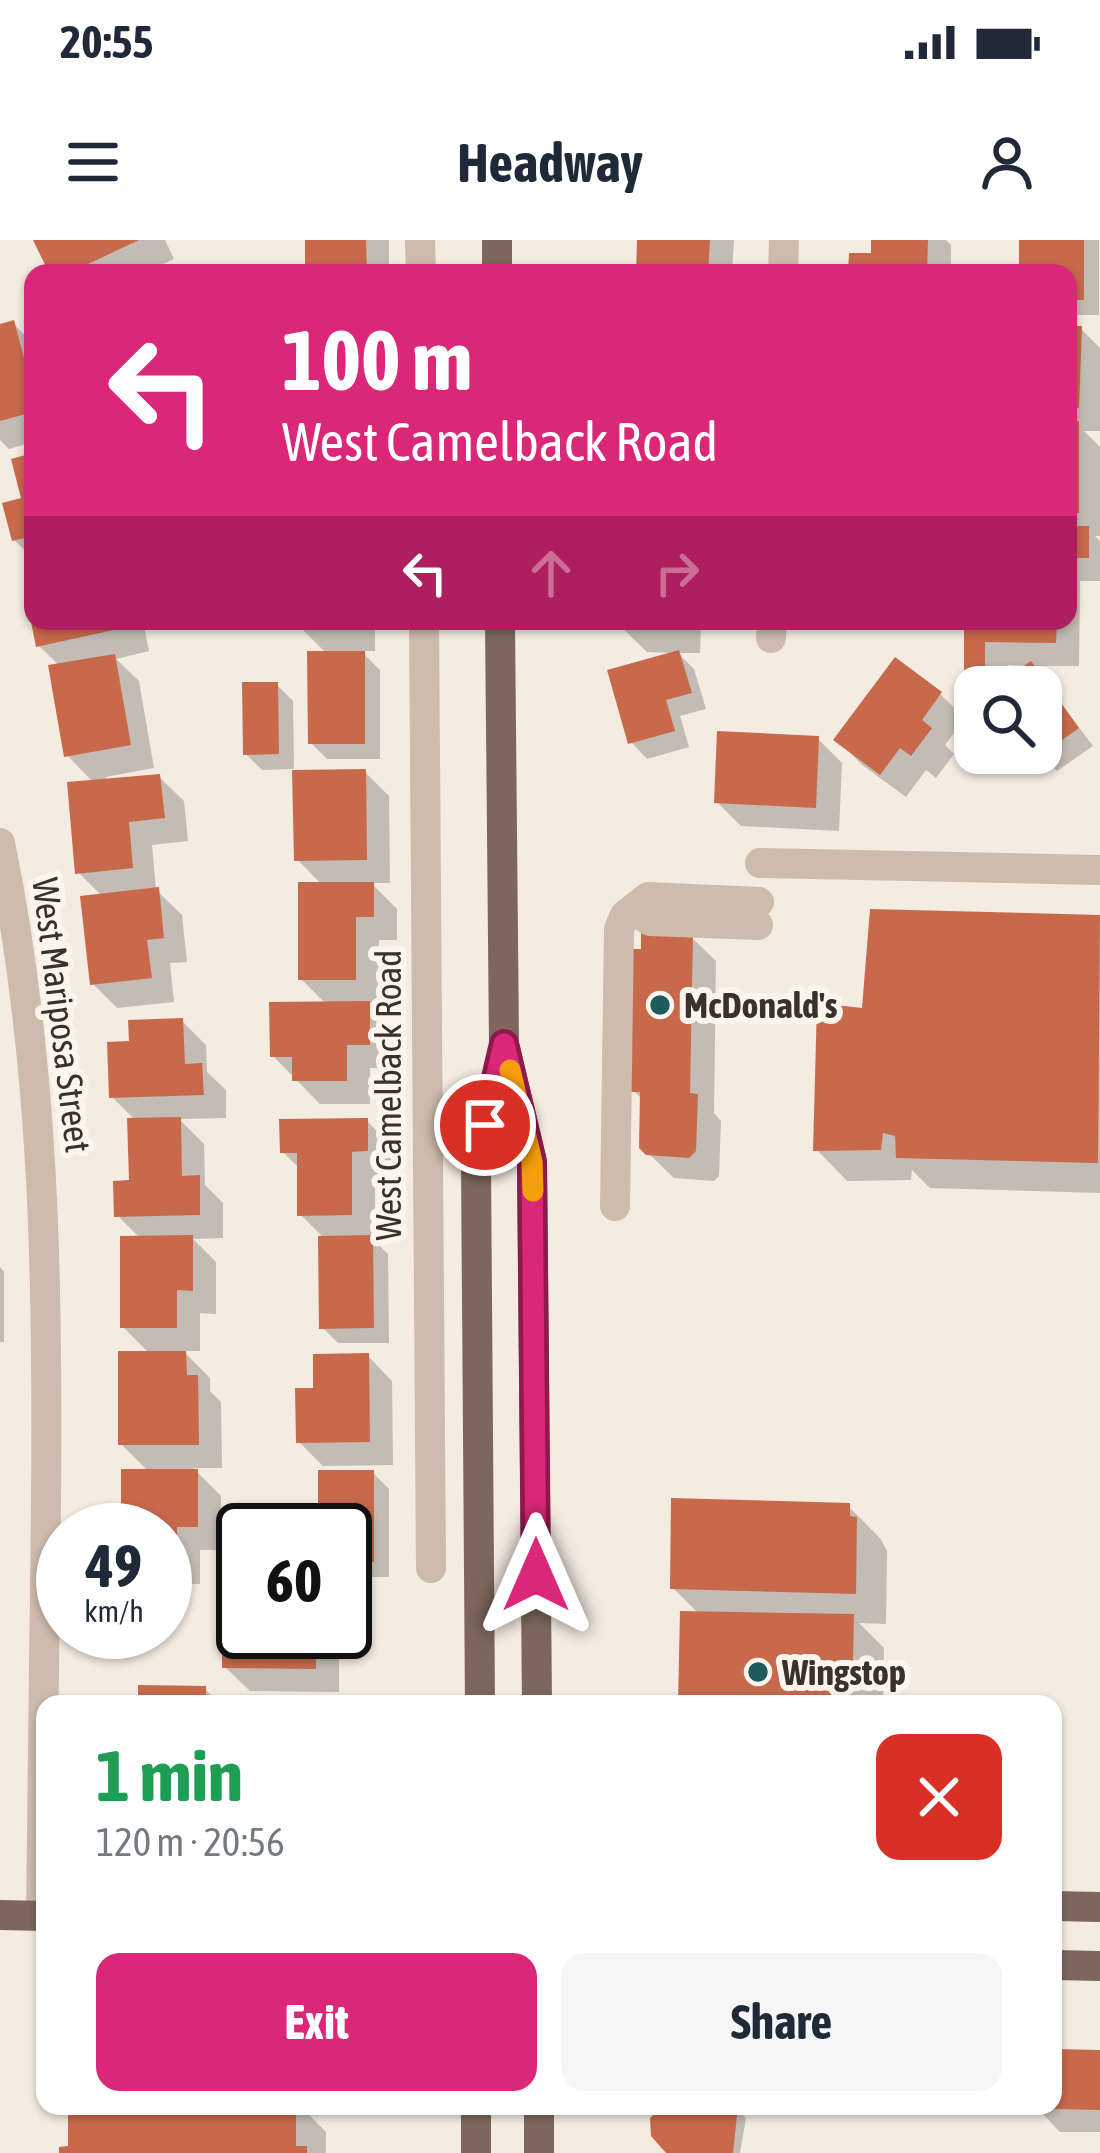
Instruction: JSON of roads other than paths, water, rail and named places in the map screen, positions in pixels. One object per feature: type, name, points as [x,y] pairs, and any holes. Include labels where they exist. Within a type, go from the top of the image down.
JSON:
[{"type":"main road","points":[[500,630],[504,1044],[532,1162],[537,1695]]},
{"type":"main road","points":[[480,1695],[476,1165],[504,1044]]},
{"type":"main road","points":[[1062,1906],[1100,1907]]},
{"type":"main road","points":[[0,1915],[36,1916]]},
{"type":"main road","points":[[1062,1965],[1100,1966]]},
{"type":"main road","points":[[476,2115],[476,2153]]},
{"type":"main road","points":[[539,2115],[539,2153]]},
{"type":"street","name":"West Camelback Road","points":[[424,630],[431,1568]]},
{"type":"street","name":"West Mariposa Street","points":[[0,843],[32,1038],[44,1185],[45,1695]]},
{"type":"street","points":[[760,863],[1100,870]]},
{"type":"street","points":[[616,1206],[619,929],[625,915],[648,897],[758,914]]},
{"type":"street","points":[[430,1427],[478,1426]]},
{"type":"place","name":"McDonald's","points":[[660,1005]]},
{"type":"place","name":"Wingstop","points":[[758,1672]]}]
